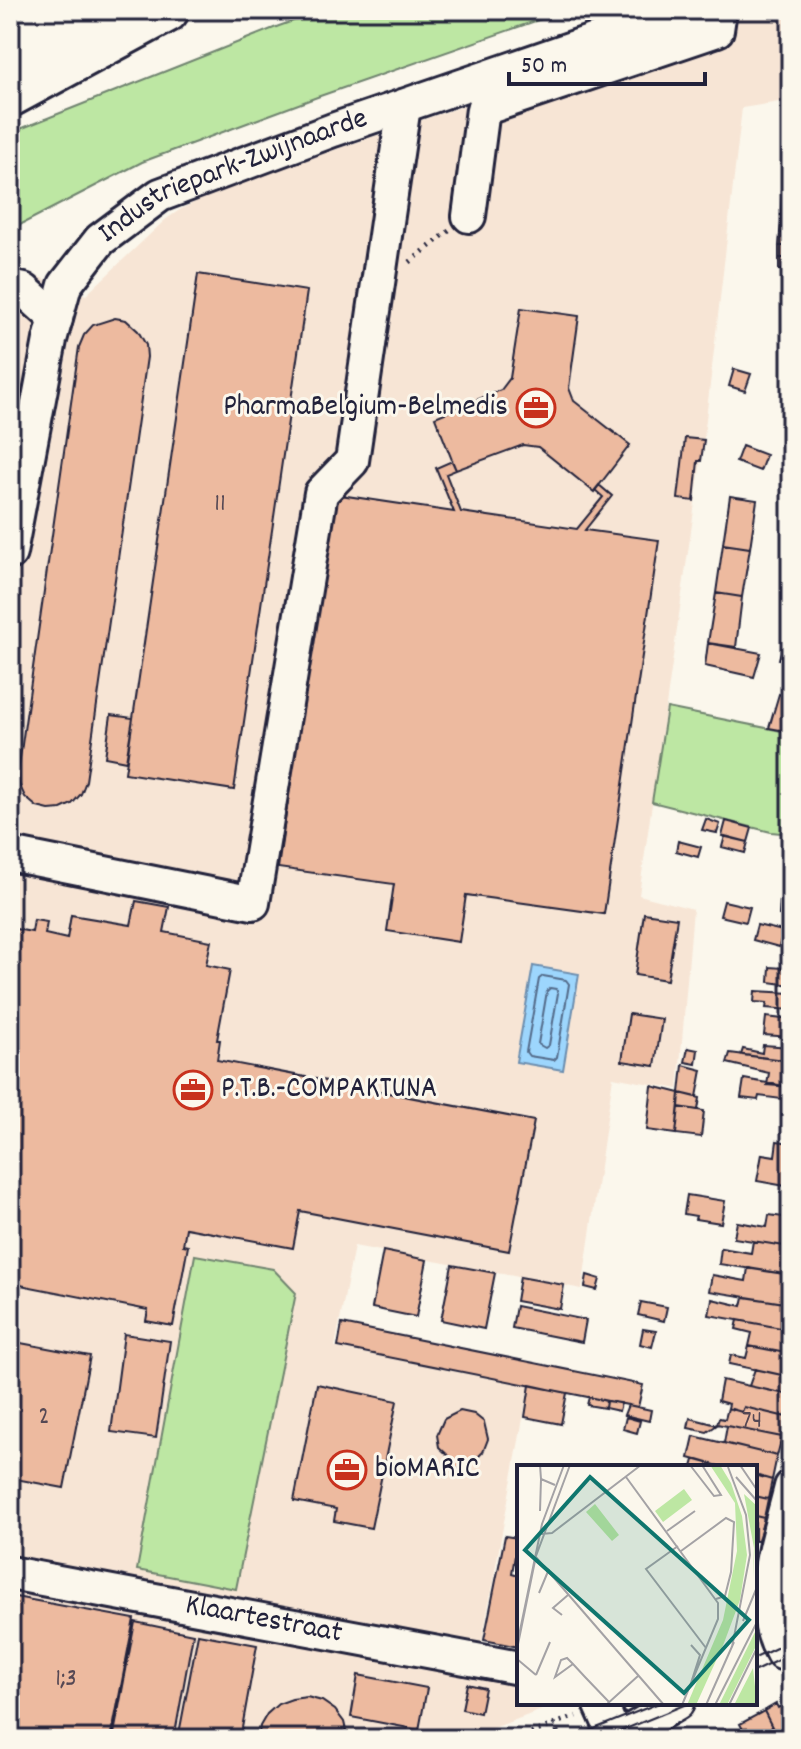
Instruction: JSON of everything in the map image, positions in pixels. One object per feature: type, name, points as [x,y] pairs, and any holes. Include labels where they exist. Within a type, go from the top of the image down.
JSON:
[{"type":"highway","points":[[10,44],[103,29],[166,10]]},
{"type":"highway","points":[[10,82],[103,29]]},
{"type":"highway","points":[[10,94],[103,29]]},
{"type":"street","name":"Industriepark-Zwijnaarde","points":[[10,553],[65,285],[100,240],[160,195],[404,106],[683,10]]},
{"type":"street","points":[[469,216],[483,109],[717,30],[720,10]]},
{"type":"street","points":[[10,854],[253,903],[321,493],[352,461],[404,106]]},
{"type":"street","points":[[10,287],[24,290],[56,319]]},
{"type":"street","points":[[776,1656],[767,1590],[790,1495]]},
{"type":"street","name":"Klaartestraat","points":[[10,1573],[517,1668]]},
{"type":"street","points":[[601,1705],[614,1734],[611,1739]]},
{"type":"street","points":[[617,1739],[674,1705]]},
{"type":"path","points":[[377,287],[469,216]]},
{"type":"path","points":[[516,1739],[601,1705]]},
{"type":"path","points":[[554,1723],[560,1739]]},
{"type":"shaded area","points":[[751,10],[791,10],[791,100],[742,108],[702,454],[639,895],[693,909],[678,1089],[613,1077],[582,1289],[354,1246],[335,1347],[529,1386],[482,1641],[488,1667],[517,1673],[517,1705],[555,1705],[464,1739],[10,1739],[10,266],[86,295],[165,220],[224,188],[378,135],[383,138],[416,126],[419,121]]},
{"type":"green space","points":[[324,10],[567,10],[142,162],[10,230],[10,133]]},
{"type":"green space","points":[[667,708],[791,733],[791,834],[771,832],[652,802]]},
{"type":"green space","points":[[195,1255],[273,1269],[296,1293],[236,1589],[137,1570]]},
{"type":"water","points":[[533,966],[579,974],[563,1070],[516,1062]]},
{"type":"building","points":[[786,102],[791,102],[791,114],[785,114]]},
{"type":"building","points":[[785,114],[791,114],[791,126],[785,126]]},
{"type":"building","points":[[785,126],[791,126],[791,138],[784,137]]},
{"type":"building","points":[[784,137],[791,138],[791,150],[784,150]]},
{"type":"building","points":[[784,150],[791,150],[791,162],[783,161]]},
{"type":"building","points":[[783,161],[791,162],[791,174],[783,173]]},
{"type":"building","points":[[783,173],[791,174],[791,186],[782,185]]},
{"type":"building","points":[[782,185],[791,186],[791,198],[782,197]]},
{"type":"building","points":[[782,197],[791,198],[791,210],[781,210]]},
{"type":"building","points":[[781,210],[791,210],[791,222],[781,222]]},
{"type":"building","points":[[781,222],[791,222],[791,234],[780,233]]},
{"type":"building","points":[[780,233],[791,234],[791,246],[779,246]]},
{"type":"building","points":[[779,246],[791,246],[791,258],[779,258]]},
{"type":"building","points":[[779,258],[791,258],[791,270],[779,270]]},
{"type":"building","points":[[198,274],[307,291],[234,790],[125,773]]},
{"type":"building","points":[[521,308],[579,316],[569,388],[574,401],[630,445],[594,492],[538,447],[523,445],[456,470],[435,417],[501,390],[510,378]]},
{"type":"building","points":[[115,318],[126,320],[138,331],[146,345],[147,357],[86,781],[81,794],[72,804],[49,810],[37,807],[25,797],[18,772],[79,347],[93,325]]},
{"type":"building","points":[[734,369],[751,374],[745,391],[729,386]]},
{"type":"building","points":[[685,438],[704,440],[701,461],[698,461],[694,501],[678,499]]},
{"type":"building","points":[[742,446],[766,455],[760,471],[736,462]]},
{"type":"building","points":[[452,461],[456,470],[446,474],[461,512],[577,529],[603,497],[595,490],[599,485],[612,496],[585,530],[659,540],[604,914],[466,895],[459,942],[387,931],[394,884],[278,868],[333,494],[454,512],[436,468]]},
{"type":"building","points":[[730,496],[757,500],[750,548],[723,544]]},
{"type":"building","points":[[723,544],[750,548],[742,597],[716,593]]},
{"type":"building","points":[[716,593],[742,597],[736,647],[708,643]]},
{"type":"building","points":[[791,618],[791,662],[779,659]]},
{"type":"building","points":[[708,643],[761,653],[754,677],[705,666]]},
{"type":"building","points":[[791,688],[791,732],[769,728],[779,694],[789,697]]},
{"type":"building","points":[[111,715],[133,718],[126,761],[105,757]]},
{"type":"building","points":[[706,819],[720,824],[717,833],[702,830]]},
{"type":"building","points":[[726,821],[752,828],[748,842],[722,836]]},
{"type":"building","points":[[725,836],[748,842],[745,853],[722,847]]},
{"type":"building","points":[[678,841],[701,847],[698,857],[676,851]]},
{"type":"building","points":[[783,851],[791,851],[791,884],[781,883]]},
{"type":"building","points":[[781,883],[791,884],[791,916],[779,915]]},
{"type":"building","name":"P.T.B.-COMPAKTUNA","points":[[136,901],[169,907],[164,932],[211,941],[206,965],[230,970],[217,1040],[220,1040],[217,1060],[534,1121],[509,1251],[300,1211],[293,1248],[186,1228],[183,1245],[188,1246],[173,1326],[146,1321],[148,1310],[10,1283],[10,928],[32,932],[34,920],[47,922],[45,934],[67,939],[71,915],[131,925]]},
{"type":"building","points":[[724,901],[750,907],[746,922],[720,916]]},
{"type":"building","points":[[644,913],[677,918],[667,980],[635,975]]},
{"type":"building","points":[[757,925],[783,931],[779,947],[753,940]]},
{"type":"building","points":[[783,958],[791,959],[791,985],[769,982],[770,967],[783,968]]},
{"type":"building","points":[[755,991],[791,993],[791,1010],[766,1008],[767,1003],[754,1002]]},
{"type":"building","points":[[629,1014],[662,1019],[655,1066],[622,1061]]},
{"type":"building","points":[[766,1017],[791,1020],[791,1037],[764,1035]]},
{"type":"building","points":[[763,1045],[791,1047],[791,1061],[741,1055],[743,1049],[762,1053]]},
{"type":"building","points":[[688,1048],[698,1050],[696,1064],[685,1062]]},
{"type":"building","points":[[730,1053],[791,1061],[791,1087],[767,1085],[769,1073],[727,1063]]},
{"type":"building","points":[[683,1065],[702,1070],[697,1097],[680,1093]]},
{"type":"building","points":[[744,1079],[791,1087],[791,1111],[790,1100],[759,1096],[758,1100],[741,1098]]},
{"type":"building","points":[[652,1086],[680,1093],[676,1134],[647,1130]]},
{"type":"building","points":[[680,1093],[700,1098],[698,1110],[679,1107]]},
{"type":"building","points":[[679,1107],[704,1111],[701,1137],[676,1134]]},
{"type":"building","points":[[777,1141],[791,1143],[791,1187],[757,1181],[762,1154],[775,1156]]},
{"type":"building","points":[[687,1195],[725,1201],[721,1223],[684,1214]]},
{"type":"building","points":[[769,1215],[791,1218],[791,1247],[734,1238],[737,1222],[767,1227]]},
{"type":"building","points":[[753,1241],[791,1247],[791,1275],[719,1264],[721,1248],[751,1253]]},
{"type":"building","points":[[383,1251],[427,1260],[416,1317],[372,1308]]},
{"type":"building","points":[[452,1265],[495,1273],[484,1329],[441,1320]]},
{"type":"building","points":[[748,1268],[791,1275],[791,1304],[709,1291],[712,1275],[746,1281]]},
{"type":"building","points":[[587,1275],[600,1279],[597,1290],[585,1287]]},
{"type":"building","points":[[520,1277],[564,1285],[560,1309],[516,1301]]},
{"type":"building","points":[[744,1297],[791,1304],[787,1329],[709,1315],[712,1299],[742,1306]]},
{"type":"building","points":[[641,1302],[667,1307],[664,1321],[638,1315]]},
{"type":"building","points":[[516,1306],[586,1320],[582,1342],[512,1328]]},
{"type":"building","points":[[738,1320],[791,1330],[791,1354],[749,1346],[752,1333],[736,1329]]},
{"type":"building","points":[[342,1324],[643,1385],[638,1407],[338,1347]]},
{"type":"building","points":[[643,1329],[656,1331],[652,1347],[640,1344]]},
{"type":"building","points":[[124,1334],[170,1341],[156,1438],[111,1432]]},
{"type":"building","points":[[10,1341],[90,1356],[64,1488],[10,1478]]},
{"type":"building","points":[[749,1346],[791,1354],[791,1377],[729,1364],[731,1355],[746,1358]]},
{"type":"building","points":[[755,1369],[791,1377],[791,1397],[786,1417],[790,1395],[749,1386]]},
{"type":"building","points":[[722,1380],[790,1395],[786,1417],[744,1407],[742,1412],[728,1408],[729,1404],[718,1401]]},
{"type":"building","points":[[317,1384],[397,1401],[371,1528],[334,1521],[336,1509],[294,1501]]},
{"type":"building","points":[[530,1385],[567,1393],[561,1424],[525,1417]]},
{"type":"building","points":[[589,1397],[606,1401],[605,1408],[587,1405]]},
{"type":"building","points":[[606,1401],[621,1403],[619,1411],[605,1408]]},
{"type":"building","points":[[628,1405],[651,1410],[649,1421],[624,1415]]},
{"type":"building","points":[[744,1407],[786,1417],[782,1437],[717,1424],[719,1418],[725,1419],[728,1408],[742,1412]]},
{"type":"building","points":[[460,1411],[474,1414],[484,1422],[488,1439],[483,1452],[476,1459],[462,1462],[461,1469],[452,1468],[453,1460],[439,1447],[437,1435],[444,1419]]},
{"type":"building","points":[[626,1417],[640,1421],[637,1433],[623,1429]]},
{"type":"building","points":[[690,1418],[717,1425],[707,1432],[688,1428]]},
{"type":"building","points":[[727,1426],[782,1437],[777,1456],[724,1443]]},
{"type":"building","points":[[694,1436],[777,1456],[772,1480],[757,1476],[757,1465],[715,1465],[689,1458]]},
{"type":"building","points":[[694,1460],[698,1460],[715,1465],[693,1465]]},
{"type":"building","points":[[757,1476],[772,1480],[768,1499],[757,1496]]},
{"type":"building","points":[[757,1496],[768,1499],[764,1518],[757,1516]]},
{"type":"building","points":[[757,1516],[764,1518],[757,1541]]},
{"type":"building","points":[[505,1536],[517,1538],[512,1573],[517,1574],[517,1647],[484,1640]]},
{"type":"building","points":[[10,1596],[134,1619],[111,1739],[10,1739]]},
{"type":"building","points":[[135,1622],[193,1634],[174,1739],[113,1739]]},
{"type":"building","points":[[198,1634],[257,1645],[240,1739],[178,1739]]},
{"type":"building","points":[[358,1675],[427,1688],[419,1730],[351,1717]]},
{"type":"building","points":[[467,1684],[485,1688],[480,1713],[462,1709]]},
{"type":"building","points":[[307,1697],[322,1701],[335,1710],[344,1722],[348,1739],[258,1739],[260,1726],[278,1704]]},
{"type":"building","points":[[791,1701],[791,1739],[778,1739],[764,1711]]},
{"type":"building","points":[[764,1711],[778,1739],[748,1739],[740,1724]]},
{"type":"tram line","points":[[757,1657],[791,1641]]},
{"type":"tram line","points":[[757,1670],[791,1654]]},
{"type":"tram line","points":[[569,1739],[654,1705]]},
{"type":"tram line","points":[[601,1739],[684,1705]]},
{"type":"place","name":"PharmaBelgium-Belmedis","points":[[536,408]]},
{"type":"place","name":"P.T.B.-COMPAKTUNA","points":[[193,1090]]},
{"type":"place","name":"bioMARIC","points":[[347,1470]]}]
